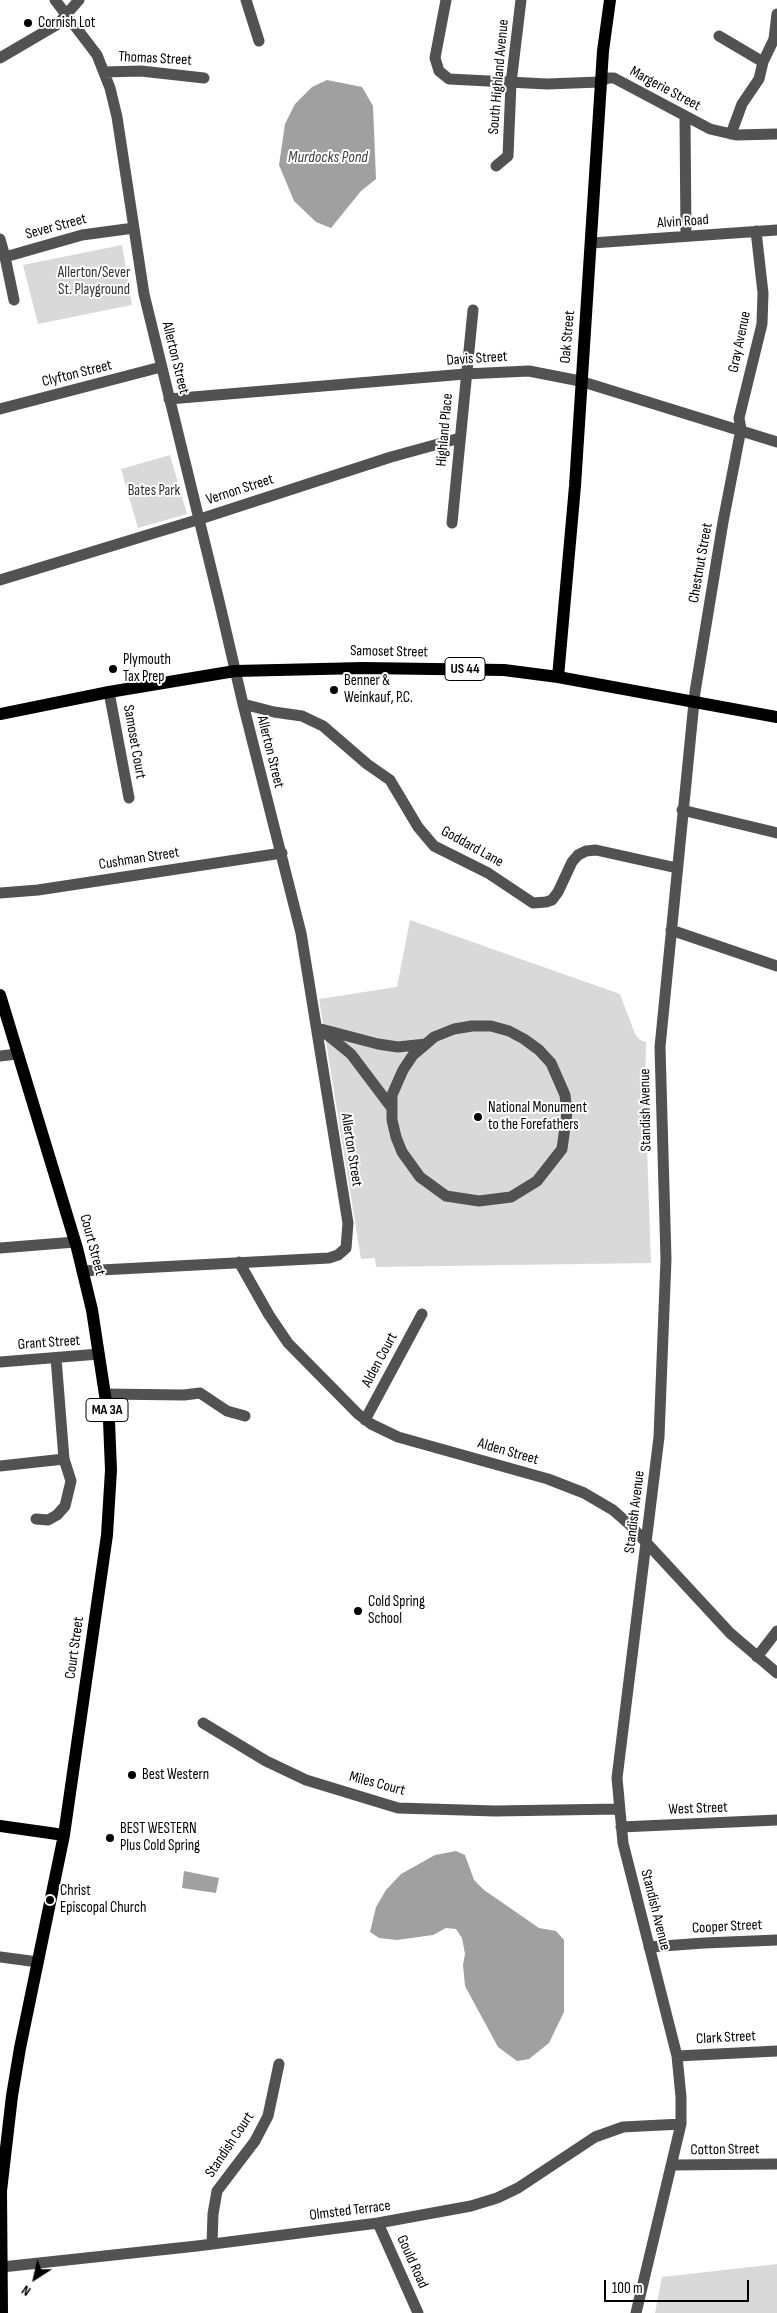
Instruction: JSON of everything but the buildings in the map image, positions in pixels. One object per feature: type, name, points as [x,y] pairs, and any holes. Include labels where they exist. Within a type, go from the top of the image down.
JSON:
[{"type":"main road","name":"Oak Street","points":[[558,677],[569,563],[580,381],[592,243],[600,82],[610,0]]},
{"type":"main road","name":"Samoset Street","points":[[0,714],[109,692],[235,671],[295,668],[504,670],[558,677],[777,718]]},
{"type":"main road","name":"Court Street","points":[[0,995],[16,1054],[82,1270],[105,1394],[111,1470],[109,1516],[64,1835],[20,2048],[1,2190],[2,2313]]},
{"type":"main road","points":[[0,1826],[64,1835]]},
{"type":"street","name":"Allerton Street","points":[[55,0],[97,55],[117,117],[144,294],[200,519],[243,704],[301,933],[348,1223],[346,1248],[338,1255],[329,1258],[82,1270]]},
{"type":"street","points":[[0,58],[55,26],[79,0]]},
{"type":"street","points":[[246,0],[259,41]]},
{"type":"street","name":"Margerie Street","points":[[446,0],[435,58],[439,71],[449,79],[511,82],[600,82],[608,78],[614,78],[710,130],[731,134],[777,134]]},
{"type":"street","name":"South Highland Avenue","points":[[496,166],[508,156],[511,82],[521,0]]},
{"type":"street","points":[[731,134],[742,104],[759,79],[763,62],[774,39],[777,14]]},
{"type":"street","points":[[719,36],[763,62]]},
{"type":"street","name":"Thomas Street","points":[[104,72],[141,71],[204,78]]},
{"type":"street","points":[[685,117],[686,236]]},
{"type":"street","name":"Sever Street","points":[[5,257],[82,234],[134,228]]},
{"type":"street","name":"Alvin Road","points":[[592,243],[777,230]]},
{"type":"street","name":"Gray Avenue","points":[[741,429],[739,418],[762,324],[763,293],[756,231]]},
{"type":"street","points":[[0,239],[14,300]]},
{"type":"street","name":"Highland Place","points":[[452,523],[465,374],[473,310]]},
{"type":"street","name":"Clyfton Street","points":[[0,409],[161,368]]},
{"type":"street","name":"Davis Street","points":[[170,399],[465,374],[529,371],[580,381],[741,429],[777,442]]},
{"type":"street","name":"Chestnut Street","points":[[694,702],[723,522],[741,429]]},
{"type":"street","name":"Vernon Street","points":[[0,580],[200,519],[391,457],[460,438]]},
{"type":"street","name":"Samoset Court","points":[[109,692],[129,798]]},
{"type":"street","name":"Standish Avenue","points":[[636,2313],[673,2165],[681,2124],[676,2056],[621,1827],[617,1778],[659,1437],[664,1356],[666,1259],[660,1047],[694,702]]},
{"type":"street","name":"Goddard Lane","points":[[243,704],[274,712],[302,716],[323,726],[367,764],[390,780],[418,828],[434,846],[488,873],[533,902],[552,900],[558,892],[572,862],[578,855],[586,851],[596,850],[677,868]]},
{"type":"street","points":[[682,810],[777,833]]},
{"type":"street","name":"Cushman Street","points":[[0,893],[38,890],[282,853]]},
{"type":"street","points":[[671,930],[777,966]]},
{"type":"street","points":[[490,1026],[509,1031],[539,1050],[552,1063],[565,1095],[567,1112],[562,1149],[537,1181],[517,1194],[495,1201],[479,1202],[446,1196],[430,1186],[410,1165],[396,1137],[391,1106],[395,1084],[402,1070],[413,1055],[426,1044],[434,1037],[454,1029],[490,1026]]},
{"type":"street","points":[[317,1028],[378,1044],[398,1047],[426,1044]]},
{"type":"street","points":[[317,1028],[338,1041],[351,1054],[391,1106]]},
{"type":"street","points":[[0,1056],[16,1054]]},
{"type":"street","points":[[0,1248],[75,1242]]},
{"type":"street","name":"Alden Street","points":[[239,1262],[269,1316],[288,1343],[365,1420],[387,1432],[410,1441],[541,1477],[584,1494],[612,1510],[646,1541],[730,1633],[777,1673]]},
{"type":"street","name":"Alden Court","points":[[365,1420],[422,1314]]},
{"type":"street","name":"Grant Street","points":[[0,1362],[99,1354]]},
{"type":"street","points":[[36,1519],[48,1520],[57,1515],[65,1506],[71,1481],[64,1460],[56,1358]]},
{"type":"street","points":[[105,1394],[184,1395],[200,1393],[227,1411],[245,1416]]},
{"type":"street","points":[[0,1466],[64,1460]]},
{"type":"street","points":[[757,1657],[777,1631]]},
{"type":"street","name":"Miles Court","points":[[203,1723],[266,1761],[306,1780],[398,1808],[495,1810],[619,1809]]},
{"type":"street","name":"West Street","points":[[621,1827],[777,1820]]},
{"type":"street","name":"Cooper Street","points":[[649,1948],[704,1943],[777,1940]]},
{"type":"street","points":[[0,1957],[38,1962]]},
{"type":"street","name":"Clark Street","points":[[676,2056],[777,2051]]},
{"type":"street","name":"Standish Court","points":[[212,2244],[213,2214],[217,2191],[255,2141],[268,2116],[279,2064]]},
{"type":"street","name":"Olmsted Terrace","points":[[2,2267],[212,2244],[439,2212],[498,2198],[518,2188],[595,2137],[623,2127],[681,2124]]},
{"type":"street","name":"Cotton Street","points":[[673,2165],[777,2164]]},
{"type":"street","name":"Gould Road","points":[[378,2222],[418,2313]]},
{"type":"green space","name":"Allerton/Sever St. Playground","points":[[122,245],[132,305],[38,324],[23,265]]},
{"type":"green space","name":"Bates Park","points":[[170,455],[187,514],[138,528],[121,469]]},
{"type":"green space","points":[[410,920],[620,994],[635,1034],[640,1040],[646,1042],[645,1090],[651,1263],[376,1267],[375,1258],[361,1259],[319,999],[397,987]]},
{"type":"green space","points":[[777,2264],[777,2313],[655,2313],[662,2277]]},
{"type":"water","name":"Murdocks Pond","points":[[327,80],[362,87],[373,106],[376,179],[361,191],[331,228],[316,222],[294,201],[279,165],[285,124],[295,104],[312,87]]},
{"type":"water","points":[[456,1851],[465,1855],[474,1880],[484,1890],[539,1928],[556,1931],[564,1940],[564,2012],[549,2043],[529,2059],[517,2061],[498,2047],[465,1986],[463,1965],[465,1954],[462,1938],[456,1929],[446,1928],[433,1935],[397,1940],[379,1938],[370,1932],[376,1907],[386,1890],[401,1874],[435,1855]]},
{"type":"water","points":[[184,1871],[219,1878],[216,1893],[182,1888]]},
{"type":"place","name":"Cornish Lot","points":[[28,23]]},
{"type":"place","name":"Plymouth Tax Prep","points":[[113,669]]},
{"type":"place","name":"Benner & Weinkauf, P.C.","points":[[334,690]]},
{"type":"place","name":"National Monument to the Forefathers","points":[[478,1117]]},
{"type":"place","name":"Cold Spring School","points":[[358,1611]]},
{"type":"place","name":"Best Western","points":[[132,1775]]},
{"type":"place","name":"BEST WESTERN Plus Cold Spring","points":[[110,1838]]},
{"type":"place","name":"Christ Episcopal Church","points":[[50,1900]]}]
